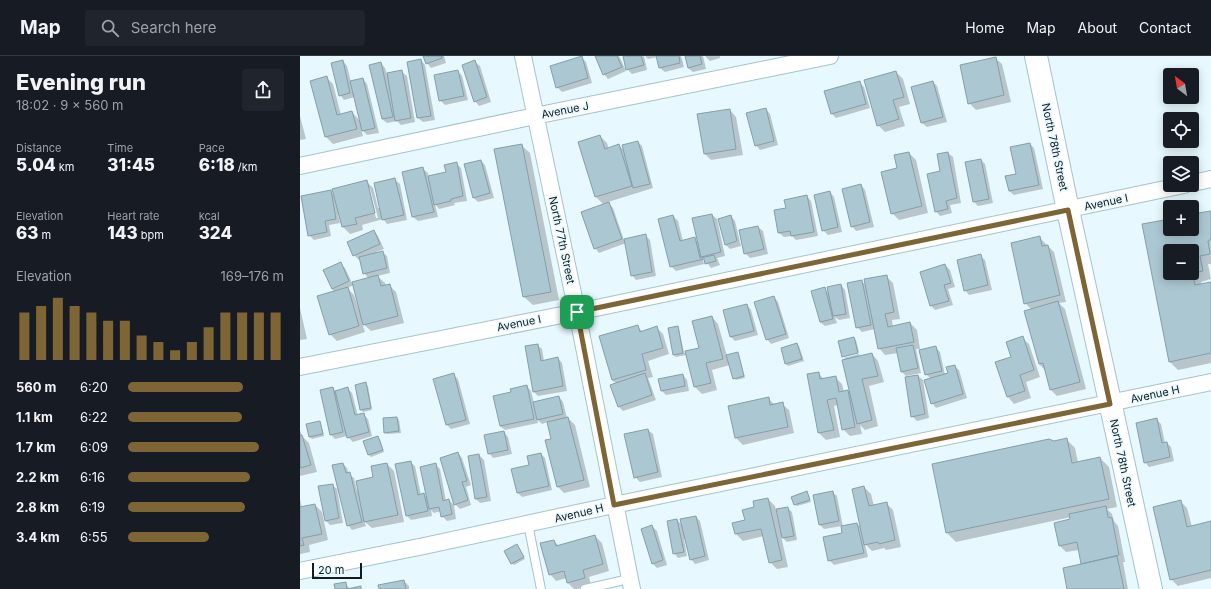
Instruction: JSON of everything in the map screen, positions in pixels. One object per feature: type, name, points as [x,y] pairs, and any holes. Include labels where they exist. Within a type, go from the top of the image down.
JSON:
[{"type":"street","name":"North 77th Street","points":[[523,56],[577,312],[630,584]]},
{"type":"street","name":"Avenue J","points":[[300,166],[535,116],[830,56]]},
{"type":"street","name":"North 78th Street","points":[[1036,56],[1151,589]]},
{"type":"street","points":[[1199,182],[1211,179]]},
{"type":"street","name":"Avenue I","points":[[300,367],[577,312],[1163,190]]},
{"type":"street","name":"Avenue H","points":[[300,571],[1211,382]]},
{"type":"lane","points":[[528,524],[541,589]]},
{"type":"lane","points":[[585,589],[630,584]]},
{"type":"building","points":[[423,56],[442,56],[442,58],[426,64]]},
{"type":"building","points":[[582,56],[588,78],[556,88],[550,66]]},
{"type":"building","points":[[595,56],[617,56],[622,67],[603,75]]},
{"type":"building","points":[[623,56],[641,56],[644,65],[626,70]]},
{"type":"building","points":[[656,56],[679,56],[680,63],[659,68]]},
{"type":"building","points":[[685,56],[700,56],[702,64],[688,68]]},
{"type":"building","points":[[996,57],[1004,95],[968,104],[960,65]]},
{"type":"building","points":[[421,59],[431,116],[417,118],[407,62]]},
{"type":"building","points":[[343,60],[350,93],[339,96],[331,63]]},
{"type":"building","points":[[475,60],[487,97],[474,102],[462,65]]},
{"type":"building","points":[[381,62],[393,117],[382,119],[369,65]]},
{"type":"building","points":[[402,70],[411,118],[395,121],[387,73]]},
{"type":"building","points":[[458,70],[464,96],[439,101],[434,75]]},
{"type":"building","points":[[896,71],[904,97],[893,100],[899,119],[877,126],[864,80]]},
{"type":"building","points":[[327,76],[337,115],[352,111],[357,129],[325,137],[310,81]]},
{"type":"building","points":[[363,78],[375,128],[362,131],[350,81]]},
{"type":"building","points":[[860,81],[866,104],[831,114],[824,91]]},
{"type":"building","points":[[933,81],[943,117],[921,123],[911,87]]},
{"type":"building","points":[[766,108],[774,141],[755,146],[746,113]]},
{"type":"building","points":[[730,109],[736,149],[704,154],[697,114]]},
{"type":"building","points":[[600,135],[605,149],[619,144],[632,186],[595,197],[578,142]]},
{"type":"building","points":[[638,141],[650,184],[633,188],[622,145]]},
{"type":"building","points":[[1030,143],[1039,185],[1009,191],[1005,176],[1016,174],[1010,147]]},
{"type":"building","points":[[522,144],[551,292],[523,297],[494,149]]},
{"type":"building","points":[[909,152],[922,206],[891,214],[881,172],[897,168],[894,155]]},
{"type":"building","points":[[948,152],[957,198],[946,201],[948,209],[935,212],[927,174],[940,171],[937,154]]},
{"type":"building","points":[[981,159],[989,199],[973,202],[965,162]]},
{"type":"building","points":[[481,160],[490,193],[473,198],[464,164]]},
{"type":"building","points":[[457,162],[463,196],[451,199],[451,201],[434,205],[428,176],[446,172],[444,165]]},
{"type":"building","points":[[423,167],[434,212],[412,217],[402,172]]},
{"type":"building","points":[[395,178],[404,215],[382,220],[374,183]]},
{"type":"building","points":[[367,180],[375,213],[355,218],[357,224],[342,227],[332,189]]},
{"type":"building","points":[[861,184],[870,222],[851,227],[842,189]]},
{"type":"building","points":[[331,190],[336,219],[325,221],[327,232],[308,236],[301,196]]},
{"type":"building","points":[[830,191],[838,227],[822,231],[814,195]]},
{"type":"building","points":[[807,195],[814,232],[791,236],[790,231],[778,233],[774,210],[786,208],[784,200]]},
{"type":"building","points":[[609,202],[622,239],[594,249],[581,212]]},
{"type":"building","points":[[1211,211],[1211,239],[1208,241],[1210,254],[1200,256],[1203,271],[1199,272],[1199,244],[1163,244],[1163,280],[1194,280],[1195,285],[1211,282],[1211,353],[1169,362],[1142,224],[1163,220],[1163,236],[1199,236],[1199,213]]},
{"type":"building","points":[[712,214],[721,252],[701,257],[692,218]]},
{"type":"building","points":[[673,215],[680,241],[695,237],[700,258],[714,255],[716,261],[705,264],[704,259],[670,267],[658,219]]},
{"type":"building","points":[[731,215],[737,241],[725,245],[718,219]]},
{"type":"building","points":[[758,226],[764,249],[744,254],[739,230]]},
{"type":"building","points":[[374,230],[380,244],[353,256],[347,242]]},
{"type":"building","points":[[646,234],[652,272],[631,276],[624,239]]},
{"type":"building","points":[[1040,236],[1042,246],[1048,245],[1060,295],[1024,304],[1011,243]]},
{"type":"building","points":[[383,251],[387,268],[363,274],[359,257]]},
{"type":"building","points":[[981,254],[988,285],[964,291],[957,260]]},
{"type":"building","points":[[341,262],[349,281],[332,289],[323,270]]},
{"type":"building","points":[[945,264],[951,283],[944,285],[949,301],[930,306],[920,272]]},
{"type":"building","points":[[378,275],[381,286],[390,284],[398,316],[363,325],[352,282]]},
{"type":"building","points":[[887,275],[894,312],[885,314],[888,327],[910,322],[914,342],[878,349],[864,279]]},
{"type":"building","points":[[862,280],[871,325],[856,328],[847,283]]},
{"type":"building","points":[[841,284],[846,314],[833,316],[827,287]]},
{"type":"building","points":[[348,287],[359,326],[329,335],[317,296]]},
{"type":"building","points":[[825,287],[833,319],[820,322],[811,291]]},
{"type":"building","points":[[774,296],[786,334],[766,340],[754,302]]},
{"type":"building","points":[[1058,301],[1080,382],[1050,390],[1043,363],[1039,364],[1024,311]]},
{"type":"building","points":[[747,304],[754,331],[730,337],[723,310]]},
{"type":"building","points":[[712,316],[723,359],[706,363],[711,383],[694,387],[685,351],[699,348],[692,321]]},
{"type":"building","points":[[638,325],[640,332],[657,326],[663,348],[642,354],[646,370],[612,380],[599,336]]},
{"type":"building","points":[[678,326],[683,353],[673,355],[668,328]]},
{"type":"building","points":[[1023,336],[1034,370],[1020,375],[1025,391],[1007,397],[995,362],[1011,357],[1006,342]]},
{"type":"building","points":[[854,337],[858,353],[842,357],[838,341]]},
{"type":"building","points":[[797,343],[802,359],[785,364],[781,348]]},
{"type":"building","points":[[538,344],[541,361],[558,357],[563,386],[533,392],[525,346]]},
{"type":"building","points":[[913,345],[918,368],[901,372],[896,348]]},
{"type":"building","points":[[936,346],[942,371],[925,375],[919,350]]},
{"type":"building","points":[[738,352],[744,376],[733,379],[726,355]]},
{"type":"building","points":[[872,353],[878,376],[862,379],[872,420],[857,424],[842,360]]},
{"type":"building","points":[[955,365],[963,394],[931,404],[924,380],[948,373],[946,367]]},
{"type":"building","points":[[819,372],[820,379],[836,376],[839,392],[848,390],[855,427],[842,430],[836,398],[827,400],[834,430],[818,433],[807,374]]},
{"type":"building","points":[[454,373],[466,420],[446,425],[433,379]]},
{"type":"building","points":[[645,373],[652,395],[618,407],[610,385]]},
{"type":"building","points":[[683,374],[685,386],[661,391],[658,379]]},
{"type":"building","points":[[918,375],[925,414],[911,417],[905,377]]},
{"type":"building","points":[[366,382],[371,408],[360,410],[355,385]]},
{"type":"building","points":[[527,385],[534,419],[500,426],[493,396],[511,392],[510,389]]},
{"type":"building","points":[[333,387],[343,432],[330,435],[320,390]]},
{"type":"building","points":[[348,387],[355,415],[364,413],[369,432],[347,438],[335,391]]},
{"type":"building","points":[[559,396],[563,414],[537,420],[533,402]]},
{"type":"building","points":[[769,397],[770,405],[783,402],[788,427],[735,438],[728,406]]},
{"type":"building","points":[[397,417],[399,431],[384,433],[383,418]]},
{"type":"building","points":[[568,417],[584,480],[557,487],[545,440],[551,439],[547,422]]},
{"type":"building","points":[[1157,418],[1162,443],[1167,442],[1170,457],[1144,463],[1136,423]]},
{"type":"building","points":[[320,421],[323,434],[309,437],[306,424]]},
{"type":"building","points":[[648,429],[658,472],[634,478],[624,434]]},
{"type":"building","points":[[504,431],[508,450],[488,454],[484,435]]},
{"type":"building","points":[[300,435],[302,435],[311,465],[300,468]]},
{"type":"building","points":[[378,436],[383,450],[368,455],[363,441]]},
{"type":"building","points":[[1067,438],[1072,463],[1100,457],[1109,499],[946,533],[932,464],[1049,439],[1054,441]]},
{"type":"building","points":[[458,452],[467,481],[462,482],[468,500],[454,505],[440,458]]},
{"type":"building","points":[[541,453],[549,486],[517,493],[511,469],[529,465],[527,456]]},
{"type":"building","points":[[479,454],[487,497],[475,499],[468,456]]},
{"type":"building","points":[[411,461],[418,495],[424,493],[428,511],[406,516],[395,464]]},
{"type":"building","points":[[343,463],[346,473],[350,472],[362,522],[347,526],[332,465]]},
{"type":"building","points":[[387,463],[398,515],[364,522],[356,481],[373,477],[371,466]]},
{"type":"building","points":[[436,463],[443,501],[449,499],[452,514],[441,517],[439,507],[429,509],[420,467]]},
{"type":"building","points":[[333,484],[339,518],[325,521],[318,486]]},
{"type":"building","points":[[864,486],[869,506],[887,502],[895,540],[879,544],[878,542],[864,545],[852,489]]},
{"type":"building","points":[[807,491],[810,500],[794,505],[791,497]]},
{"type":"building","points":[[833,491],[839,521],[819,525],[813,495]]},
{"type":"building","points":[[768,498],[782,560],[769,563],[761,529],[735,534],[732,523],[745,520],[742,510],[754,507],[753,501]]},
{"type":"building","points":[[1181,500],[1187,527],[1211,521],[1211,570],[1170,580],[1153,507]]},
{"type":"building","points":[[315,504],[322,534],[302,538],[304,545],[300,546],[300,507]]},
{"type":"building","points":[[1106,506],[1108,517],[1112,518],[1119,555],[1081,564],[1077,542],[1059,546],[1054,523],[1070,519],[1069,514]]},
{"type":"building","points":[[788,507],[794,536],[782,538],[776,509]]},
{"type":"building","points":[[696,516],[705,556],[690,560],[680,519]]},
{"type":"building","points":[[677,519],[684,552],[673,554],[667,521]]},
{"type":"building","points":[[857,523],[864,553],[828,561],[823,537],[842,533],[841,526]]},
{"type":"building","points":[[652,525],[663,560],[652,564],[641,529]]},
{"type":"building","points":[[595,535],[603,564],[583,570],[585,578],[567,583],[564,571],[549,575],[540,543],[554,540],[556,546]]},
{"type":"building","points":[[517,544],[524,557],[511,564],[504,551]]},
{"type":"building","points":[[1117,556],[1124,589],[1067,589],[1063,568]]},
{"type":"building","points":[[404,580],[406,589],[379,589],[378,585]]},
{"type":"building","points":[[346,582],[347,589],[335,589],[334,584]]},
{"type":"building","points":[[361,586],[361,589],[347,589]]},
{"type":"route","points":[[1068,210],[1110,404],[614,505],[577,312],[1068,210]]}]
